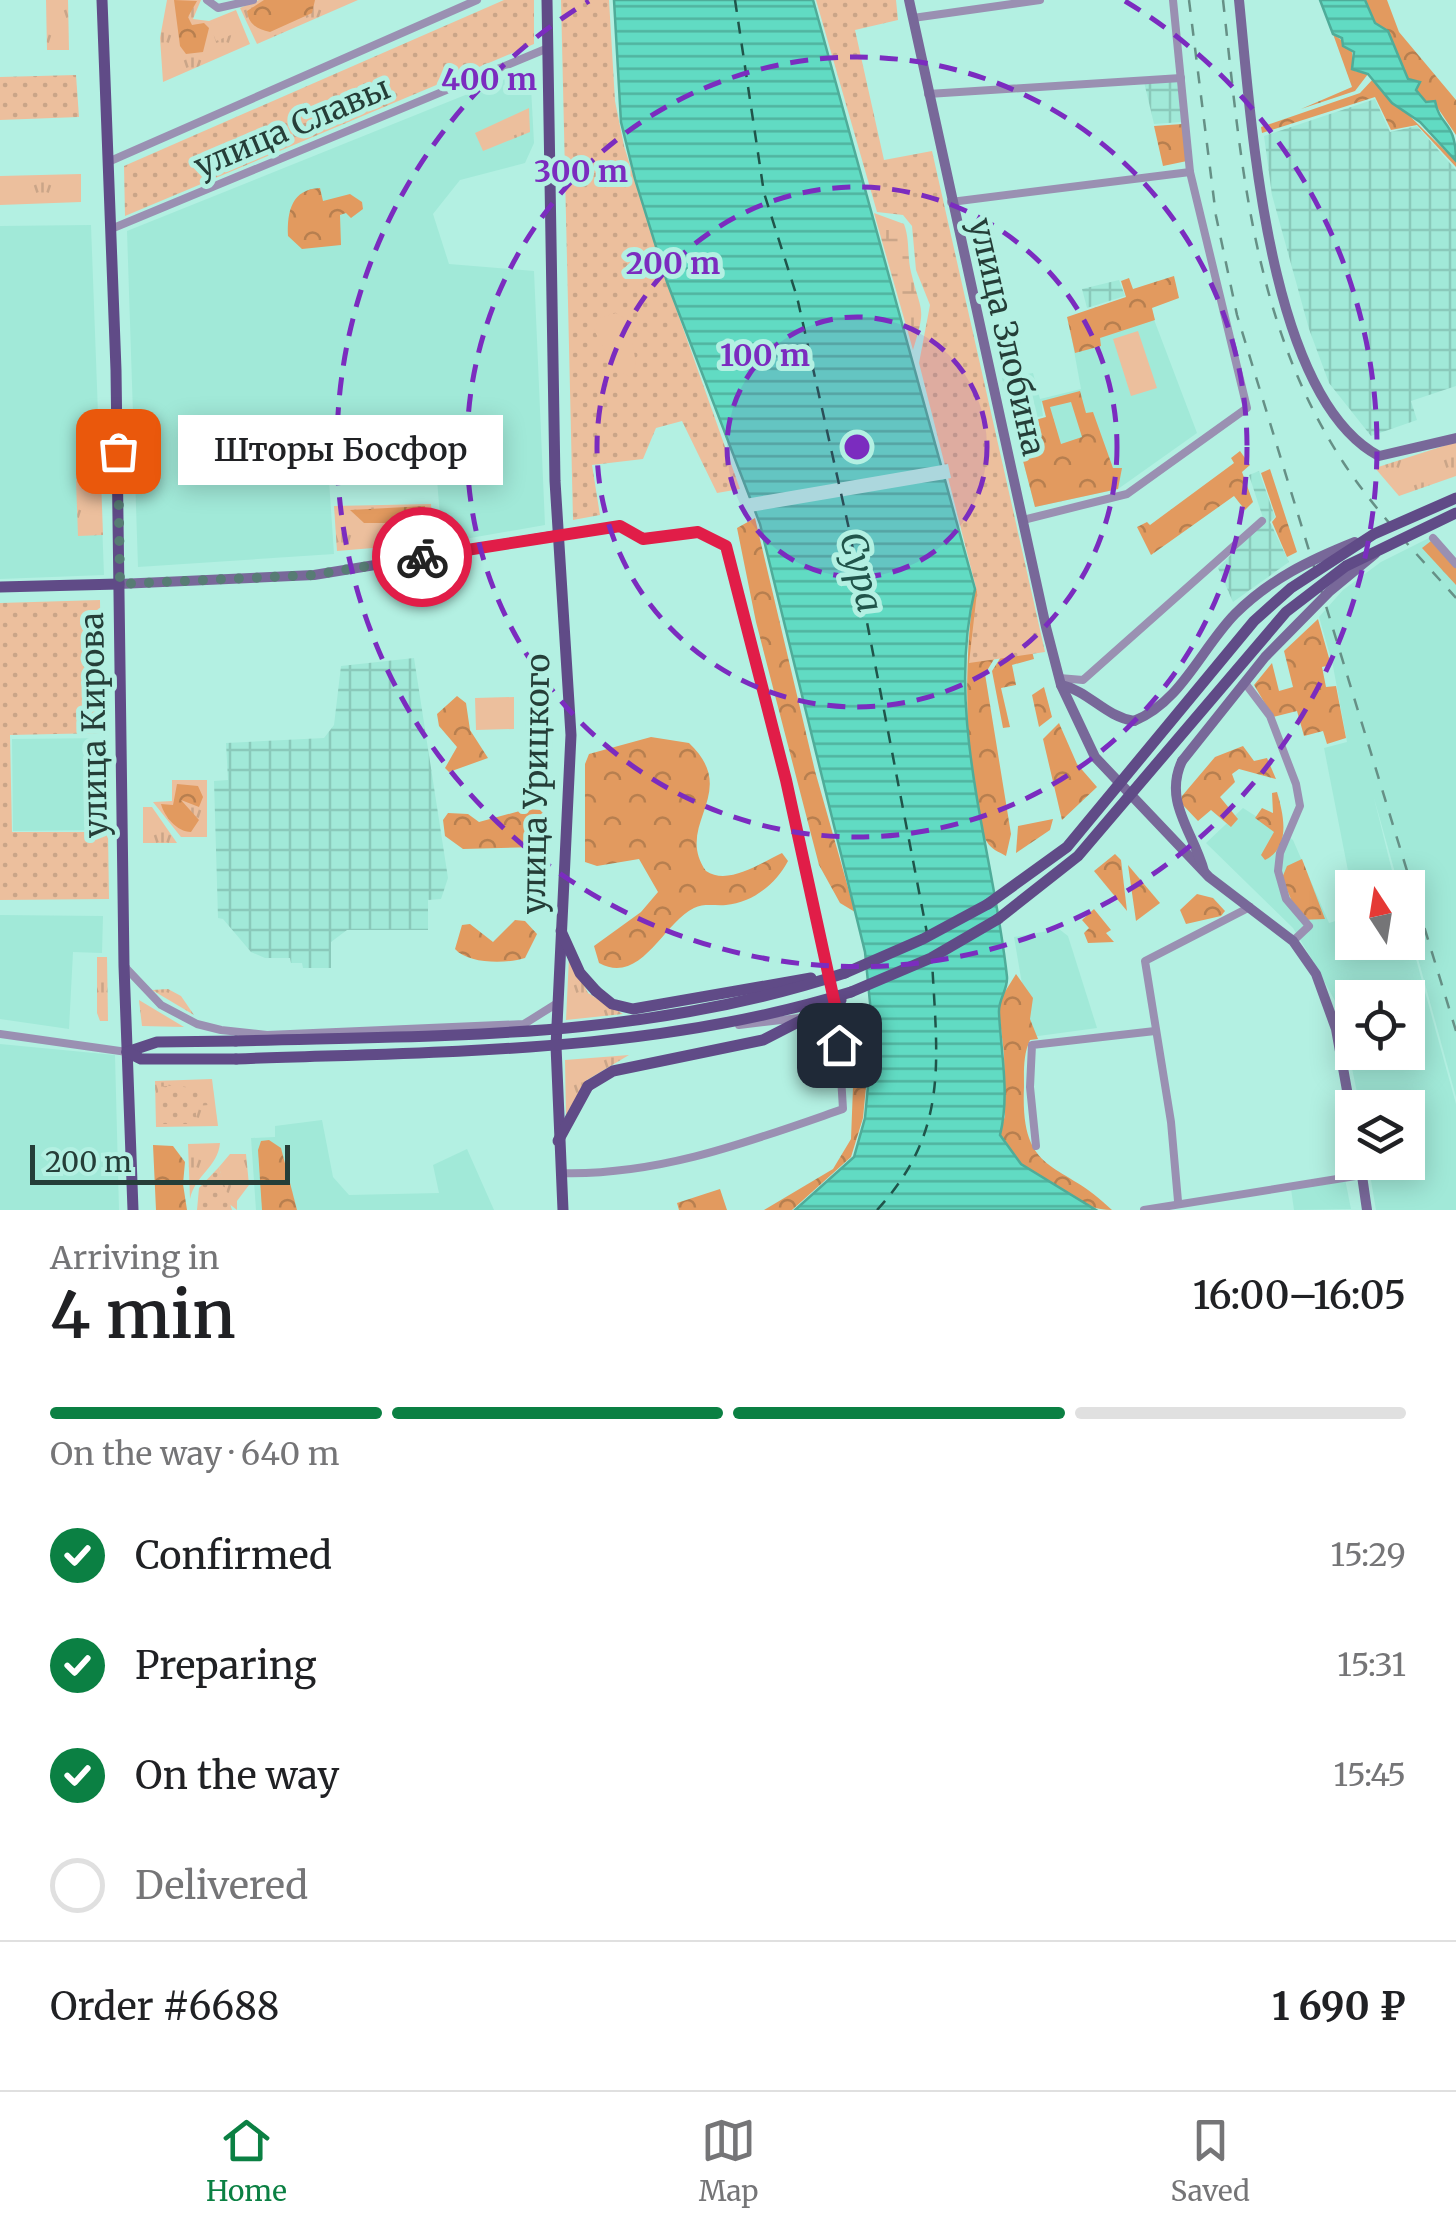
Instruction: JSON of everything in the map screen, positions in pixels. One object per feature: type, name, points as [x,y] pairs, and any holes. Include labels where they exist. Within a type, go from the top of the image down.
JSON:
[{"type":"main road","name":"улица Кирова","points":[[102,0],[111,229],[124,966],[133,1210]]},
{"type":"main road","name":"улица Урицкого","points":[[547,0],[558,536],[571,736],[556,1004],[563,1210]]},
{"type":"main road","name":"улица Злобина","points":[[909,0],[1060,681],[1095,757],[1204,872],[1292,941],[1329,1002],[1346,1090]]},
{"type":"main road","points":[[1239,0],[1256,159],[1270,242],[1290,321],[1323,398],[1362,447],[1379,456],[1399,455],[1456,438]]},
{"type":"main road","points":[[1060,681],[1080,689],[1114,718],[1134,721],[1152,714],[1232,617],[1281,575],[1456,498]]},
{"type":"main road","points":[[127,1052],[141,1058],[236,1059],[542,1049],[651,1038],[786,1012],[851,992],[964,938],[1053,878],[1115,817],[1286,612],[1346,566],[1456,513]]},
{"type":"main road","points":[[127,1052],[156,1042],[556,1032],[721,1008],[844,973],[923,939],[988,904],[1067,847],[1254,621],[1291,588],[1374,534]]},
{"type":"main road","points":[[0,587],[314,575],[558,536]]},
{"type":"main road","points":[[1204,872],[1195,840],[1175,804],[1173,780],[1182,760],[1265,657],[1328,592],[1383,546]]},
{"type":"main road","points":[[560,929],[580,973],[596,992],[623,1006],[660,1007],[844,973]]},
{"type":"main road","points":[[558,1142],[588,1086],[613,1072],[763,1040],[826,1012],[851,992]]},
{"type":"main road","points":[[1363,1180],[1367,1210]]},
{"type":"street","points":[[208,0],[218,8],[253,0]]},
{"type":"street","name":"улица Славы","points":[[108,162],[477,0]]},
{"type":"street","points":[[913,18],[1040,0]]},
{"type":"street","points":[[1023,520],[1127,494],[1246,408],[1190,172],[1174,0]]},
{"type":"street","name":"улица Славы","points":[[111,229],[548,48]]},
{"type":"street","points":[[928,94],[1180,78]]},
{"type":"street","points":[[951,202],[1190,172]]},
{"type":"street","points":[[1060,681],[1083,680],[1262,522]]},
{"type":"street","points":[[558,536],[620,526],[643,539],[698,532],[726,546],[786,780],[837,1014],[843,1109],[704,1157],[595,1174],[560,1173]]},
{"type":"street","points":[[1433,538],[1456,564]]},
{"type":"street","points":[[1246,683],[1270,716],[1296,784],[1300,806],[1280,853],[1278,871],[1286,898],[1309,926],[1292,941]]},
{"type":"street","points":[[1178,1201],[1145,961],[1250,907]]},
{"type":"street","points":[[124,966],[140,988],[178,1016],[221,1030],[267,1035],[524,1024],[556,1004]]},
{"type":"street","points":[[556,1046],[837,1014]]},
{"type":"street","points":[[1036,1146],[1030,1086],[1032,1045],[1155,1030]]},
{"type":"street","points":[[0,1034],[127,1052]]},
{"type":"street","points":[[1144,1210],[1335,1173]]},
{"type":"shaded area","points":[[530,69],[534,143],[525,163],[460,180],[433,214],[449,264],[534,271],[545,525],[442,543],[435,453],[327,451],[334,554],[138,567],[127,231]]},
{"type":"shaded area","points":[[1177,80],[1182,122],[1154,124],[1144,82]]},
{"type":"shaded area","points":[[1375,99],[1390,132],[1417,126],[1456,170],[1456,386],[1411,401],[1417,420],[1371,436],[1329,383],[1309,329],[1272,195],[1264,136]]},
{"type":"shaded area","points":[[91,225],[104,575],[0,579],[0,226]]},
{"type":"shaded area","points":[[1119,280],[1125,296],[1087,308],[1082,289]]},
{"type":"shaded area","points":[[1150,309],[1197,433],[1118,489],[1035,507],[1014,426],[1046,417],[1041,400],[1043,416],[1013,422],[1002,378],[1033,373],[1040,399],[1081,389],[1071,334]]},
{"type":"shaded area","points":[[1259,471],[1275,517],[1270,522],[1289,562],[1233,602],[1218,568],[1264,521],[1249,475]]},
{"type":"shaded area","points":[[1429,538],[1456,566],[1456,1097],[1418,960],[1425,960],[1425,870],[1394,870],[1374,798],[1392,870],[1348,870],[1324,748],[1347,742],[1319,617],[1343,590],[1381,562]]},
{"type":"shaded area","points":[[414,658],[448,878],[441,899],[428,900],[428,930],[347,930],[331,942],[331,968],[303,968],[302,963],[291,963],[290,958],[265,958],[251,952],[218,918],[214,781],[228,780],[226,743],[324,738],[334,725],[341,666]]},
{"type":"shaded area","points":[[107,738],[108,830],[13,831],[12,739]]},
{"type":"shaded area","points":[[1243,808],[1293,840],[1329,923],[1335,921],[1335,960],[1416,960],[1422,980],[1335,980],[1335,1001],[1293,928],[1206,843]]},
{"type":"shaded area","points":[[0,915],[103,916],[102,953],[73,952],[69,1029],[0,1019]]},
{"type":"shaded area","points":[[1059,929],[1068,936],[1097,1028],[1031,1037],[1014,937]]},
{"type":"shaded area","points":[[1425,992],[1456,1104],[1456,1210],[1376,1210],[1371,1180],[1425,1180],[1425,1090],[1356,1090],[1352,1070],[1425,1070]]},
{"type":"shaded area","points":[[0,1044],[115,1055],[119,1210],[0,1210]]},
{"type":"shaded area","points":[[322,1120],[333,1177],[349,1195],[439,1193],[433,1165],[467,1149],[494,1210],[256,1210],[251,1138],[275,1137],[275,1126]]},
{"type":"shaded area","points":[[1345,1180],[1351,1209],[1294,1210],[1291,1189]]},
{"type":"green space","points":[[46,0],[68,0],[69,50],[47,50]]},
{"type":"green space","points":[[167,0],[201,0],[193,19],[209,21],[236,10],[250,44],[163,82],[160,38]]},
{"type":"green space","points":[[174,0],[197,1],[188,17],[192,25],[204,23],[209,28],[203,52],[186,54],[180,46]]},
{"type":"green space","points":[[259,0],[358,0],[257,44],[240,8]]},
{"type":"green space","points":[[264,0],[315,0],[312,13],[270,32],[254,26],[247,11]]},
{"type":"green space","points":[[504,0],[534,0],[534,44],[125,216],[124,166]]},
{"type":"green space","points":[[561,0],[609,0],[615,101],[624,146],[667,283],[740,489],[717,493],[682,421],[656,428],[643,459],[592,465],[600,515],[573,520]]},
{"type":"green space","points":[[816,0],[896,0],[898,20],[855,30],[884,160],[932,151],[1045,652],[969,663],[977,592],[919,363],[930,305],[916,270],[912,226],[903,215],[877,212]]},
{"type":"green space","points":[[1365,0],[1387,0],[1399,32],[1456,100],[1456,135],[1433,101],[1426,102],[1416,90],[1418,81],[1408,79],[1388,31],[1375,24]]},
{"type":"green space","points":[[235,13],[243,30],[216,41],[209,24]]},
{"type":"green space","points":[[1333,34],[1351,47],[1355,71],[1368,74],[1355,91],[1301,109],[1352,87]]},
{"type":"green space","points":[[76,75],[79,117],[0,120],[0,77]]},
{"type":"green space","points":[[1373,79],[1456,161],[1456,167],[1417,125],[1391,130],[1375,97],[1262,133],[1261,127],[1360,93]]},
{"type":"green space","points":[[529,108],[530,132],[483,151],[475,133]]},
{"type":"green space","points":[[1182,124],[1187,161],[1163,166],[1154,126]]},
{"type":"green space","points":[[81,174],[81,202],[0,205],[0,176]]},
{"type":"green space","points":[[320,188],[323,201],[350,194],[362,202],[363,209],[351,218],[346,213],[340,215],[341,245],[302,249],[288,236],[290,210],[303,192]]},
{"type":"green space","points":[[874,213],[904,224],[906,230],[921,310],[913,350]]},
{"type":"green space","points":[[1174,276],[1179,298],[1152,308],[1155,320],[1100,338],[1101,346],[1075,353],[1067,317],[1126,297],[1121,281],[1129,278],[1133,289]]},
{"type":"green space","points":[[616,313],[629,321],[636,364],[631,377],[615,370],[594,330],[599,318]]},
{"type":"green space","points":[[1138,331],[1157,388],[1131,396],[1113,339]]},
{"type":"green space","points":[[1080,391],[1086,413],[1093,412],[1113,468],[1122,468],[1118,489],[1035,507],[1014,426],[1046,417],[1042,401]],"holes":[[[1071,402],[1082,437],[1061,444],[1050,407]]]},
{"type":"green space","points":[[1456,442],[1456,476],[1399,496],[1375,468]]},
{"type":"green space","points":[[1240,451],[1250,465],[1242,472],[1253,502],[1245,510],[1234,496],[1151,555],[1137,527],[1147,522],[1150,525],[1234,463],[1231,458]]},
{"type":"green space","points":[[1270,469],[1297,552],[1287,557],[1272,522],[1276,517],[1261,473]]},
{"type":"green space","points":[[101,479],[103,535],[78,536],[76,480]]},
{"type":"green space","points":[[431,504],[433,543],[337,551],[334,506]]},
{"type":"green space","points":[[425,506],[426,523],[364,523],[350,510]]},
{"type":"green space","points":[[755,518],[815,771],[855,912],[840,903],[819,865],[756,622],[737,528]]},
{"type":"green space","points":[[1431,541],[1456,568],[1456,585],[1422,548]]},
{"type":"green space","points":[[975,589],[1000,591],[1008,636],[985,674],[1011,834],[1006,856],[987,842],[973,792],[967,679]]},
{"type":"green space","points":[[100,600],[102,733],[10,735],[12,832],[108,832],[109,899],[0,900],[0,603]]},
{"type":"green space","points":[[1318,619],[1331,665],[1322,667],[1326,687],[1336,686],[1346,738],[1327,744],[1323,731],[1304,736],[1297,711],[1273,717],[1254,685],[1272,663],[1279,691],[1293,687],[1284,651]]},
{"type":"green space","points":[[1010,643],[1032,651],[1034,659],[1012,665],[1016,685],[1001,688],[1010,727],[1003,728],[992,671]]},
{"type":"green space","points":[[1044,687],[1052,717],[1039,727],[1032,695]]},
{"type":"green space","points":[[457,696],[466,703],[470,730],[488,758],[449,772],[445,768],[457,747],[439,726],[437,714]]},
{"type":"green space","points":[[514,697],[514,729],[476,730],[475,698]]},
{"type":"green space","points":[[1059,723],[1077,764],[1097,787],[1062,820],[1043,739]]},
{"type":"green space","points":[[651,737],[689,743],[704,761],[709,793],[697,838],[698,854],[706,871],[734,875],[782,853],[788,861],[770,885],[754,896],[726,905],[694,908],[639,960],[614,968],[599,963],[594,946],[641,912],[658,892],[639,859],[597,866],[585,862],[585,764],[589,754]]},
{"type":"green space","points":[[1243,746],[1254,761],[1267,758],[1276,779],[1239,769],[1232,774],[1235,782],[1220,797],[1238,819],[1231,827],[1211,810],[1198,821],[1181,803],[1182,796],[1215,757]]},
{"type":"green space","points":[[172,780],[207,780],[207,837],[181,837],[153,802],[172,801]]},
{"type":"green space","points":[[177,784],[198,786],[203,797],[199,807],[181,800],[199,820],[191,832],[172,822],[161,804],[173,805]]},
{"type":"green space","points":[[1277,792],[1282,839],[1265,860],[1261,855],[1274,832],[1255,818],[1262,808],[1273,813],[1272,793]]},
{"type":"green space","points":[[143,807],[152,807],[177,843],[143,843]]},
{"type":"green space","points":[[527,809],[540,810],[547,817],[549,839],[540,847],[463,849],[445,836],[443,820],[448,813],[468,814],[479,822]]},
{"type":"green space","points":[[1053,819],[1050,830],[1016,853],[1018,826]]},
{"type":"green space","points":[[1115,854],[1121,860],[1127,911],[1094,871]]},
{"type":"green space","points":[[1302,859],[1325,919],[1300,920],[1282,878],[1287,866]]},
{"type":"green space","points":[[1128,865],[1160,903],[1136,921]]},
{"type":"green space","points":[[1197,894],[1213,898],[1225,911],[1221,916],[1186,924],[1180,910]]},
{"type":"green space","points":[[1094,909],[1111,930],[1106,933],[1114,942],[1088,943],[1084,933],[1089,928],[1082,920]]},
{"type":"green space","points":[[515,920],[525,921],[537,934],[525,958],[488,961],[469,958],[455,949],[462,925],[470,924],[493,942]]},
{"type":"green space","points":[[97,957],[107,957],[108,1021],[100,1021],[97,1013]]},
{"type":"green space","points":[[569,957],[588,993],[623,1014],[566,1020]]},
{"type":"green space","points":[[1016,974],[1033,998],[1030,1019],[1038,1039],[1030,1040],[1024,1063],[1029,1137],[1047,1164],[1112,1210],[1081,1203],[1048,1186],[1018,1161],[999,1135],[1005,1116],[998,1003]]},
{"type":"green space","points":[[168,989],[181,996],[194,1015],[152,990]]},
{"type":"green space","points":[[139,1000],[184,1027],[142,1026]]},
{"type":"green space","points":[[871,1034],[863,1118],[851,1157],[792,1210],[764,1210],[833,1169],[851,1139],[855,1035]]},
{"type":"green space","points":[[629,1055],[587,1080],[566,1115],[565,1060]]},
{"type":"green space","points":[[212,1079],[218,1126],[156,1127],[155,1081]]},
{"type":"green space","points":[[176,1085],[207,1091],[209,1105],[196,1106],[196,1124],[159,1124],[158,1087]]},
{"type":"green space","points":[[269,1140],[281,1148],[297,1210],[262,1210],[258,1150],[261,1141]]},
{"type":"green space","points":[[220,1143],[215,1158],[190,1199],[188,1144]]},
{"type":"green space","points":[[153,1145],[173,1146],[185,1162],[187,1210],[156,1210]]},
{"type":"green space","points":[[230,1154],[246,1154],[249,1185],[237,1201],[237,1210],[228,1203],[219,1167]]},
{"type":"green space","points":[[219,1167],[232,1210],[197,1210],[199,1188]]},
{"type":"green space","points":[[720,1189],[727,1210],[679,1210],[677,1203]]},
{"type":"water","name":"Сура","points":[[614,0],[813,0],[975,589],[965,685],[975,783],[1007,977],[999,1008],[1005,1090],[1000,1135],[1021,1164],[1096,1210],[795,1210],[854,1157],[865,1118],[873,1033],[865,952],[760,524],[667,282],[635,179],[621,122]]},
{"type":"water","points":[[1320,0],[1365,0],[1375,23],[1388,31],[1408,79],[1420,82],[1416,90],[1426,102],[1435,101],[1451,131],[1456,161],[1420,122],[1392,103],[1368,74],[1352,69],[1354,52],[1333,34]]},
{"type":"pier","points":[[948,464],[951,478],[750,512],[745,499]]},
{"type":"ferry route","points":[[735,0],[764,193],[797,297],[849,529],[927,933]]},
{"type":"ferry route","points":[[877,1210],[901,1181],[928,1123],[936,1062],[932,960]]},
{"type":"railway","points":[[1189,0],[1216,216],[1237,315],[1456,1031]]},
{"type":"railway","points":[[1223,0],[1245,180],[1270,297],[1288,354],[1312,409],[1355,480],[1456,598]]},
{"type":"way so far","points":[[118,451],[120,584],[314,575],[422,557]]},
{"type":"place","name":"Шторы Босфор","points":[[118,451]]},
{"type":"route","points":[[422,557],[620,526],[643,539],[698,532],[714,536],[726,546],[786,780],[837,1014],[839,1045]]}]
